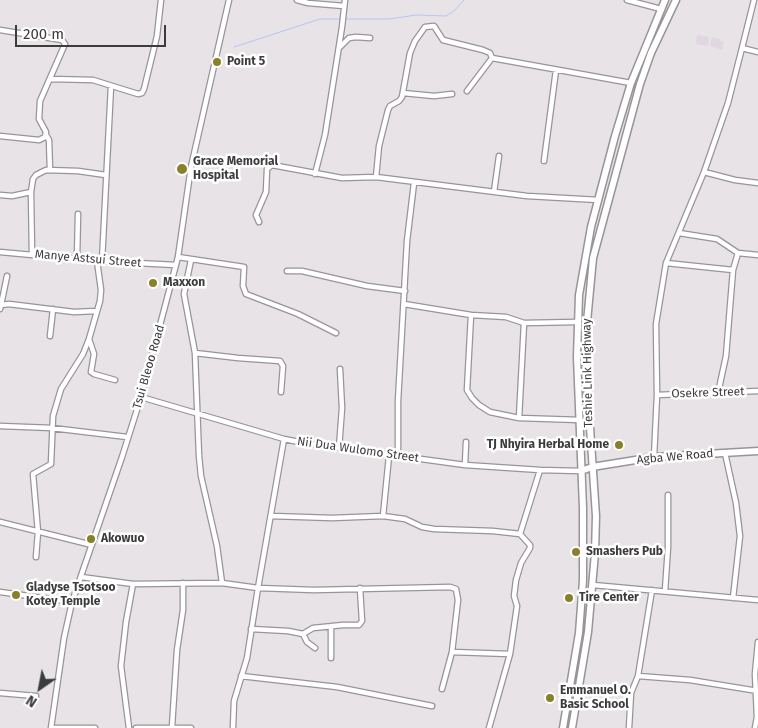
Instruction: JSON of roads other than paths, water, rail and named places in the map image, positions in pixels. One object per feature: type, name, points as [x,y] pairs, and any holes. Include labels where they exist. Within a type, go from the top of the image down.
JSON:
[{"type":"main road","name":"Teshie Link Highway","points":[[563,728],[582,597],[583,508],[577,322],[584,262],[631,83],[665,0]]},
{"type":"main road","name":"Teshie Link Highway","points":[[572,728],[584,660],[593,585],[596,516],[586,368],[586,322],[593,258],[626,129],[640,84],[651,53],[676,0]]},
{"type":"main road","name":"Agba We Road","points":[[581,471],[654,457],[758,451]]},
{"type":"street","points":[[50,79],[92,80],[138,94],[142,93],[157,36],[161,0]]},
{"type":"street","name":"Tsui Bleoo Road","points":[[51,728],[61,658],[72,602],[141,397],[176,266],[191,167],[229,0]]},
{"type":"street","points":[[297,0],[308,3],[344,5],[325,135],[315,174]]},
{"type":"street","points":[[626,0],[661,9]]},
{"type":"street","points":[[654,457],[657,394],[656,324],[666,263],[704,172],[728,104],[742,48],[755,10],[754,0]]},
{"type":"street","points":[[376,177],[379,146],[388,110],[392,104],[399,101],[403,93],[410,53],[422,28],[434,26],[443,40],[482,50],[490,53],[492,58]]},
{"type":"street","points":[[0,30],[26,33],[64,42],[63,49],[40,105],[40,122],[49,140],[50,170]]},
{"type":"street","points":[[339,48],[349,38],[370,38]]},
{"type":"street","points":[[742,48],[758,52]]},
{"type":"street","points":[[492,58],[631,83]]},
{"type":"street","points":[[467,91],[492,58]]},
{"type":"street","points":[[544,160],[556,70]]},
{"type":"street","points":[[36,556],[38,532],[33,477],[36,471],[51,464],[52,428],[61,389],[83,354],[89,340],[101,290],[99,261],[111,86]]},
{"type":"street","points":[[403,93],[434,96],[452,94]]},
{"type":"street","points":[[0,136],[39,140],[43,139],[46,135]]},
{"type":"street","points":[[494,192],[499,156]]},
{"type":"street","points":[[259,222],[256,215],[266,192],[266,175],[269,166],[272,165],[315,174],[350,178],[376,177],[494,192],[599,200]]},
{"type":"street","points":[[32,255],[30,192],[36,175],[41,171],[50,170],[106,175]]},
{"type":"street","points":[[704,172],[735,180],[758,183]]},
{"type":"street","points":[[398,456],[398,401],[407,241],[414,183]]},
{"type":"street","points":[[0,195],[12,196],[30,192]]},
{"type":"street","points":[[77,259],[78,214]]},
{"type":"street","points":[[679,233],[717,239],[738,253],[758,255]]},
{"type":"street","name":"Manye Astsui Street","points":[[0,252],[176,266]]},
{"type":"street","points":[[718,392],[726,356],[733,270],[738,253]]},
{"type":"street","points":[[178,256],[191,260],[244,267],[243,286],[246,294],[298,314],[336,333]]},
{"type":"street","points":[[191,260],[184,294],[195,353],[201,476],[217,546],[222,583]]},
{"type":"street","points":[[666,263],[733,270]]},
{"type":"street","points":[[287,271],[302,271],[367,286],[405,291]]},
{"type":"street","points":[[7,276],[1,307],[19,305],[74,312],[97,311]]},
{"type":"street","points":[[404,304],[471,315],[506,317],[524,323],[577,322]]},
{"type":"street","points":[[50,336],[53,309]]},
{"type":"street","points":[[471,315],[467,390],[479,405],[490,412],[519,418],[580,420]]},
{"type":"street","points":[[519,418],[524,323]]},
{"type":"street","points":[[89,340],[94,354],[92,372],[115,380]]},
{"type":"street","points":[[195,353],[280,361],[283,366],[280,392]]},
{"type":"street","points":[[339,448],[342,408],[340,368]]},
{"type":"street","name":"Osekre Street","points":[[657,394],[758,391]]},
{"type":"street","name":"Nii Dua Wulomo Street","points":[[141,397],[284,439],[389,456],[465,465],[581,471]]},
{"type":"street","points":[[0,426],[52,428],[127,438]]},
{"type":"street","points":[[233,728],[234,701],[247,658],[284,439]]},
{"type":"street","points":[[465,465],[466,442]]},
{"type":"street","points":[[725,453],[736,503],[740,536],[733,598]]},
{"type":"street","points":[[383,516],[389,456]]},
{"type":"street","points":[[520,534],[540,470]]},
{"type":"street","points":[[664,591],[668,547],[668,495]]},
{"type":"street","points":[[270,516],[332,518],[383,516],[405,519],[422,527],[434,529],[494,530],[520,534],[530,548],[519,569],[514,590],[517,606],[510,654],[488,728]]},
{"type":"street","points":[[0,522],[92,545]]},
{"type":"street","points":[[81,577],[133,584],[222,583],[258,588],[314,590],[450,587],[456,589],[458,600],[452,652],[442,689]]},
{"type":"street","points":[[129,728],[121,666],[133,584]]},
{"type":"street","points":[[172,727],[177,650],[183,610],[183,584]]},
{"type":"street","points":[[593,585],[758,600]]},
{"type":"street","points":[[251,629],[288,631],[303,634],[313,628],[359,625],[362,621],[360,588]]},
{"type":"street","points":[[629,728],[631,693],[638,676],[652,590]]},
{"type":"street","points":[[0,592],[72,602]]},
{"type":"street","points":[[331,626],[331,658]]},
{"type":"street","points":[[303,634],[307,642],[315,648]]},
{"type":"street","points":[[755,728],[757,717],[758,642]]},
{"type":"street","points":[[452,652],[510,654]]},
{"type":"street","points":[[241,676],[337,687],[432,706]]},
{"type":"street","points":[[638,676],[690,680],[757,691]]},
{"type":"street","points":[[0,693],[36,696]]},
{"type":"street","points":[[51,728],[96,728]]},
{"type":"street","points":[[136,728],[191,728]]},
{"type":"waterway","points":[[345,19],[389,19],[416,15],[446,16],[454,11],[464,0]]},
{"type":"waterway","points":[[234,47],[320,19],[341,19]]},
{"type":"place","name":"Point 5","points":[[217,62]]},
{"type":"place","name":"Grace Memorial Hospital","points":[[182,169]]},
{"type":"place","name":"Maxxon","points":[[153,283]]},
{"type":"place","name":"TJ Nhyira Herbal Home","points":[[619,445]]},
{"type":"place","name":"Akowuo","points":[[91,539]]},
{"type":"place","name":"Smashers Pub","points":[[576,552]]},
{"type":"place","name":"Gladyse Tsotsoo Kotey Temple","points":[[16,595]]},
{"type":"place","name":"Tire Center","points":[[569,598]]},
{"type":"place","name":"Emmanuel O. Basic School","points":[[550,698]]}]
